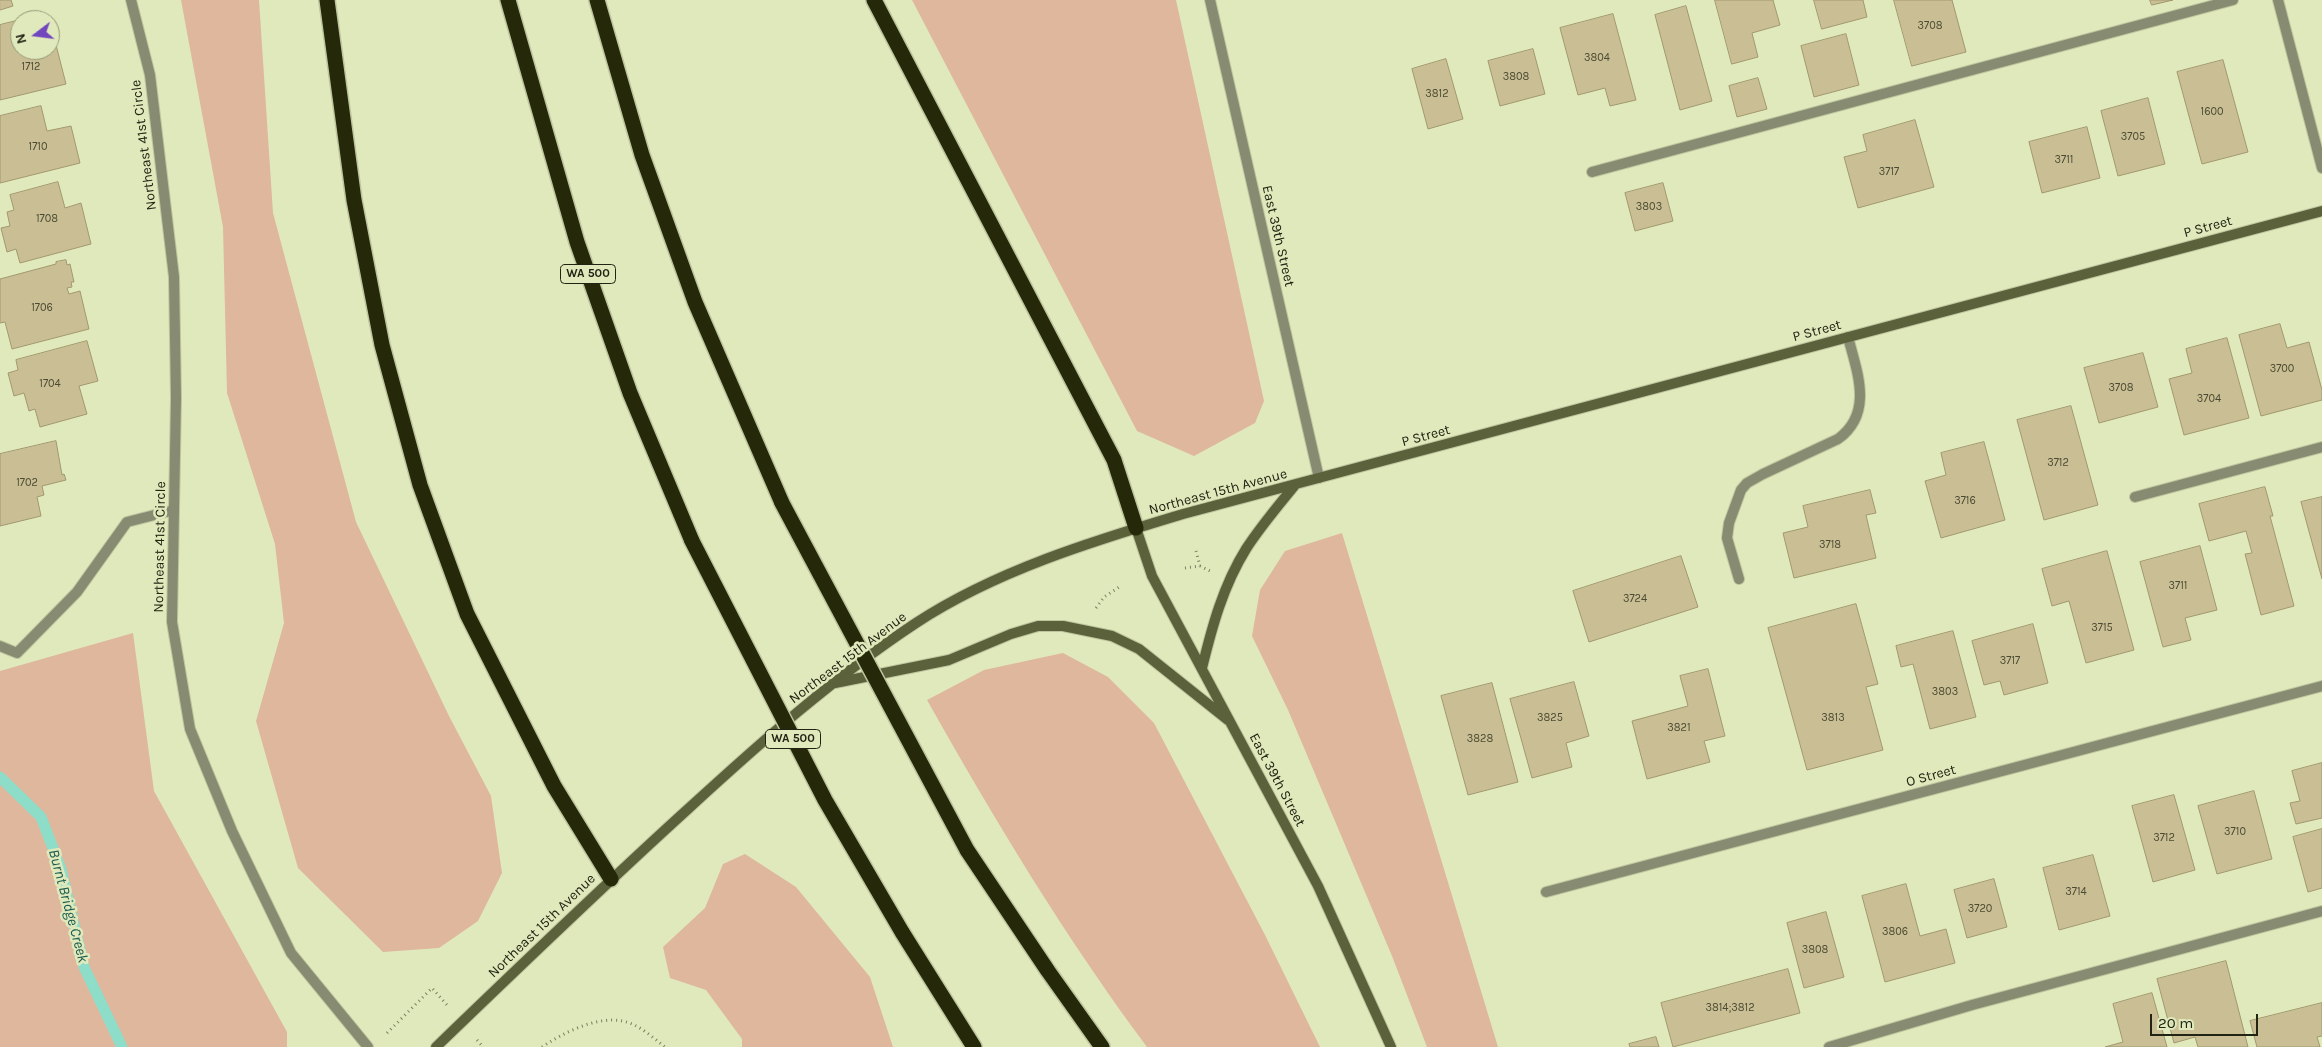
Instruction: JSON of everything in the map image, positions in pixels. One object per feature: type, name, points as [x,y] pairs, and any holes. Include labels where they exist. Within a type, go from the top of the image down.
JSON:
[{"type":"highway","points":[[327,0],[354,200],[380,336],[420,485],[475,631],[554,786],[611,879]]},
{"type":"highway","name":"WA 500","points":[[508,0],[577,242],[630,393],[692,541],[825,800],[902,932],[974,1047]]},
{"type":"highway","points":[[597,0],[642,155],[695,302],[782,503],[967,850],[1048,971],[1102,1047]]},
{"type":"highway","points":[[874,0],[1114,460],[1136,528]]},
{"type":"main road","name":"P Street","points":[[1319,478],[2322,211]]},
{"type":"main road","name":"Northeast 15th Avenue","points":[[436,1047],[611,879],[725,776],[832,684],[916,623],[970,594],[1056,556],[1136,528],[1319,478]]},
{"type":"main road","points":[[1202,668],[1214,620],[1230,581],[1246,550],[1295,485]]},
{"type":"main road","name":"East 39th Street","points":[[1136,528],[1152,576],[1318,886],[1391,1047]]},
{"type":"main road","points":[[832,684],[948,660],[1011,634],[1038,626],[1063,626],[1112,636],[1139,649],[1231,723]]},
{"type":"street","name":"Northeast 41st Circle","points":[[131,0],[150,75],[174,277],[176,398],[172,622],[190,729],[232,831],[291,953],[368,1047]]},
{"type":"street","name":"East 39th Street","points":[[1210,0],[1319,478]]},
{"type":"street","points":[[1592,172],[2233,0]]},
{"type":"street","points":[[2278,0],[2322,168]]},
{"type":"street","points":[[1739,579],[1727,538],[1729,523],[1741,490],[1747,483],[1763,474],[1838,439],[1849,431],[1855,422],[1861,390],[1848,337]]},
{"type":"street","points":[[2135,497],[2322,447]]},
{"type":"street","points":[[0,646],[17,653],[77,592],[127,522],[174,510]]},
{"type":"street","name":"O Street","points":[[1546,892],[2322,686]]},
{"type":"street","points":[[1829,1047],[1982,1002],[2322,911]]},
{"type":"path","points":[[1185,568],[1200,566],[1196,551]]},
{"type":"path","points":[[1095,611],[1104,597],[1121,586]]},
{"type":"path","points":[[385,1034],[432,988]]},
{"type":"path","points":[[542,1047],[580,1027],[603,1022],[622,1021],[640,1028],[665,1047]]},
{"type":"shaded area","points":[[181,0],[259,0],[273,213],[356,522],[449,716],[491,796],[502,873],[478,921],[439,948],[383,952],[298,868],[256,721],[284,623],[275,544],[227,393],[223,227]]},
{"type":"shaded area","points":[[912,0],[1176,0],[1264,401],[1255,423],[1194,456],[1137,431]]},
{"type":"shaded area","points":[[1342,533],[1498,1047],[1427,1047],[1392,956],[1288,710],[1252,636],[1260,590],[1285,551]]},
{"type":"shaded area","points":[[133,633],[154,791],[287,1032],[287,1047],[0,1047],[0,671]]},
{"type":"shaded area","points":[[1063,653],[1108,677],[1154,723],[1265,935],[1320,1047],[1147,1047],[1087,963],[1004,833],[927,700],[984,670]]},
{"type":"shaded area","points":[[745,854],[796,887],[870,977],[893,1047],[742,1047],[742,1039],[706,990],[670,978],[663,947],[705,908],[723,864]]},
{"type":"building","points":[[0,0],[11,0],[13,6],[0,10]]},
{"type":"building","points":[[1715,0],[1773,0],[1780,25],[1752,33],[1758,57],[1732,64]]},
{"type":"building","points":[[1814,0],[1863,0],[1867,17],[1822,29]]},
{"type":"building","points":[[1894,0],[1952,0],[1966,52],[1912,66]]},
{"type":"building","points":[[2150,0],[2173,0],[2152,5]]},
{"type":"building","points":[[1686,6],[1712,101],[1680,110],[1655,15]]},
{"type":"building","points":[[1613,14],[1636,100],[1610,106],[1605,88],[1578,95],[1560,28]]},
{"type":"building","points":[[10,22],[10,60],[60,60],[66,84],[0,100],[0,25]]},
{"type":"building","points":[[1846,34],[1859,85],[1814,97],[1801,46]]},
{"type":"building","points":[[1533,49],[1545,94],[1500,106],[1488,61]]},
{"type":"building","points":[[1446,59],[1463,119],[1428,129],[1412,69]]},
{"type":"building","points":[[2223,60],[2248,152],[2202,164],[2177,72]]},
{"type":"building","points":[[1758,78],[1767,109],[1737,117],[1729,86]]},
{"type":"building","points":[[2148,98],[2165,164],[2118,176],[2101,111]]},
{"type":"building","points":[[41,106],[47,131],[71,126],[80,163],[0,183],[0,116]]},
{"type":"building","points":[[1915,120],[1934,187],[1858,208],[1844,157],[1867,151],[1863,135]]},
{"type":"building","points":[[2087,127],[2100,178],[2042,193],[2029,142]]},
{"type":"building","points":[[58,182],[65,208],[81,203],[91,244],[20,263],[16,249],[7,252],[1,228],[10,226],[7,212],[14,210],[10,195]]},
{"type":"building","points":[[1663,183],[1673,221],[1635,231],[1625,193]]},
{"type":"building","points":[[66,260],[67,265],[70,264],[74,282],[71,282],[72,287],[67,288],[69,294],[80,291],[89,329],[12,349],[5,322],[0,323],[0,279]]},
{"type":"building","points":[[2280,324],[2287,348],[2309,342],[2322,390],[2322,400],[2261,416],[2239,335]]},
{"type":"building","points":[[2227,338],[2249,418],[2184,435],[2169,379],[2192,373],[2186,349]]},
{"type":"building","points":[[87,341],[98,381],[79,386],[87,414],[40,427],[35,409],[29,411],[24,393],[14,396],[8,373],[18,370],[16,360]]},
{"type":"building","points":[[2143,353],[2158,407],[2099,423],[2084,368]]},
{"type":"building","points":[[2071,406],[2098,505],[2044,520],[2017,420]]},
{"type":"building","points":[[56,441],[62,475],[64,474],[66,480],[42,486],[44,495],[37,497],[41,516],[0,526],[0,454]]},
{"type":"building","points":[[1984,442],[2005,520],[1941,538],[1925,481],[1946,475],[1941,453]]},
{"type":"building","points":[[2265,487],[2273,516],[2270,516],[2294,606],[2261,615],[2245,554],[2252,553],[2246,531],[2209,541],[2199,504]]},
{"type":"building","points":[[1870,490],[1876,513],[1866,515],[1876,558],[1794,578],[1783,533],[1808,527],[1803,506]]},
{"type":"building","points":[[2322,497],[2322,579],[2301,502]]},
{"type":"building","points":[[2200,546],[2217,610],[2185,618],[2191,640],[2163,647],[2140,562]]},
{"type":"building","points":[[2107,551],[2134,650],[2086,663],[2069,601],[2052,606],[2042,569]]},
{"type":"building","points":[[1681,556],[1698,607],[1589,642],[1573,591]]},
{"type":"building","points":[[1856,604],[1878,684],[1866,687],[1883,750],[1807,770],[1768,628]]},
{"type":"building","points":[[2033,624],[2048,683],[2004,695],[2000,681],[1984,685],[1972,641]]},
{"type":"building","points":[[1953,631],[1976,717],[1930,729],[1913,664],[1901,667],[1896,646]]},
{"type":"building","points":[[1708,669],[1725,736],[1704,741],[1710,762],[1647,779],[1632,721],[1688,706],[1680,676]]},
{"type":"building","points":[[1574,682],[1589,736],[1566,743],[1572,767],[1532,778],[1510,699]]},
{"type":"building","points":[[1492,683],[1518,782],[1468,795],[1441,696]]},
{"type":"building","points":[[2322,763],[2322,818],[2296,824],[2290,803],[2300,801],[2292,771]]},
{"type":"building","points":[[2254,791],[2272,859],[2217,874],[2198,806]]},
{"type":"building","points":[[2174,795],[2195,870],[2153,882],[2132,806]]},
{"type":"building","points":[[2322,829],[2322,888],[2308,892],[2293,837]]},
{"type":"building","points":[[2093,855],[2110,916],[2059,930],[2043,868]]},
{"type":"building","points":[[1994,879],[2007,927],[1967,938],[1954,890]]},
{"type":"building","points":[[1906,884],[1920,936],[1946,929],[1955,963],[1885,982],[1862,896]]},
{"type":"building","points":[[1826,912],[1844,977],[1804,988],[1787,923]]},
{"type":"building","points":[[2226,961],[2248,1047],[2198,1047],[2195,1037],[2174,1043],[2157,979]]},
{"type":"building","points":[[1788,969],[1800,1013],[1673,1047],[1661,1003]]},
{"type":"building","points":[[2152,993],[2167,1047],[2105,1047],[2123,1042],[2113,1004]]},
{"type":"building","points":[[2322,1003],[2322,1036],[2317,1037],[2320,1047],[2257,1047],[2250,1021]]},
{"type":"building","points":[[1656,1037],[1659,1047],[1630,1047],[1629,1044]]},
{"type":"waterway","name":"Burnt Bridge Creek","points":[[0,777],[41,817],[61,869],[84,967],[122,1047]]}]
